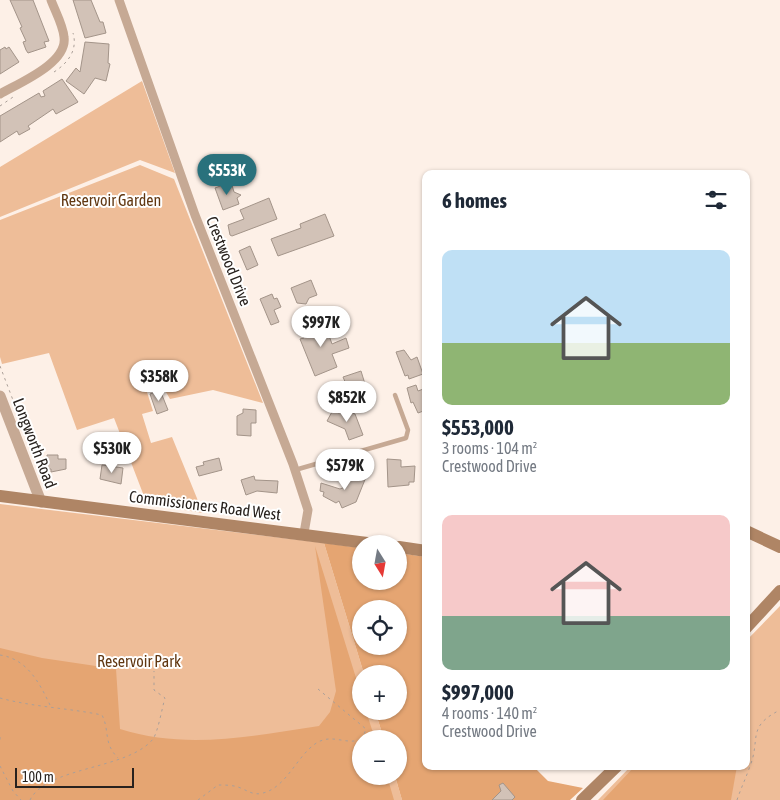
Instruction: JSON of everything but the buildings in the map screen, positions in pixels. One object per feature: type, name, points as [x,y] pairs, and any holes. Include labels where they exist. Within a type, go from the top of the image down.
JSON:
[{"type":"main road","name":"Commissioners Road West","points":[[0,496],[352,540]]},
{"type":"main road","points":[[750,533],[778,545],[780,555]]},
{"type":"main road","points":[[408,548],[422,550]]},
{"type":"main road","points":[[750,625],[780,591]]},
{"type":"main road","points":[[750,626],[780,601]]},
{"type":"main road","points":[[582,800],[614,770]]},
{"type":"street","points":[[0,94],[56,60],[64,51],[64,37],[51,0]]},
{"type":"street","name":"Crestwood Drive","points":[[119,0],[195,215],[295,470],[308,510],[304,533]]},
{"type":"street","name":"Longworth Road","points":[[0,396],[3,410],[40,502]]},
{"type":"lane","points":[[295,470],[406,438],[408,430],[396,395]]},
{"type":"path","points":[[0,655],[13,657],[26,666],[50,706]]},
{"type":"path","points":[[30,800],[34,792],[66,776],[118,759],[139,750],[154,739],[165,698],[154,690],[154,671]]},
{"type":"path","points":[[318,689],[366,730]]},
{"type":"path","points":[[0,698],[29,706],[50,706],[102,715],[106,722],[106,739],[110,751],[118,759]]},
{"type":"path","points":[[750,768],[754,740],[759,725],[766,717],[780,710]]},
{"type":"path","points":[[198,800],[218,785],[236,786],[251,794],[263,794],[276,787],[308,752],[322,740],[336,739],[352,742]]},
{"type":"path","points":[[0,766],[13,791],[21,800]]},
{"type":"path","points":[[737,800],[749,770]]},
{"type":"green space","points":[[142,81],[175,173],[140,160],[0,217],[0,167]]},
{"type":"green space","name":"Reservoir Garden","points":[[140,165],[174,179],[263,403],[213,390],[170,399],[163,387],[147,392],[153,411],[142,414],[151,443],[172,437],[203,513],[147,504],[114,418],[77,430],[49,353],[2,364],[0,357],[0,220]]},
{"type":"green space","name":"Reservoir Park","points":[[0,504],[324,543],[352,635],[352,655],[358,655],[361,665],[352,665],[352,720],[378,720],[381,730],[352,730],[352,785],[398,785],[402,800],[0,800]]},
{"type":"green space","points":[[780,606],[780,800],[598,800],[627,770],[750,770],[750,637]]},
{"type":"shaded area","points":[[324,543],[352,547],[352,590],[408,590],[408,554],[422,556],[422,770],[537,770],[548,781],[583,788],[570,800],[402,800],[398,785],[407,785],[407,730],[381,730],[378,720],[407,720],[407,665],[361,665],[358,655],[407,655],[407,600],[352,600],[352,635]]},
{"type":"shaded area","points":[[315,546],[352,665],[352,720],[369,720],[372,730],[352,730],[352,785],[390,785],[394,800],[0,800],[0,648],[42,658],[116,669],[120,729],[170,739],[194,740],[244,737],[319,726],[330,712],[336,691]]},
{"type":"shaded area","points":[[631,770],[736,770],[731,800],[603,800]]}]
